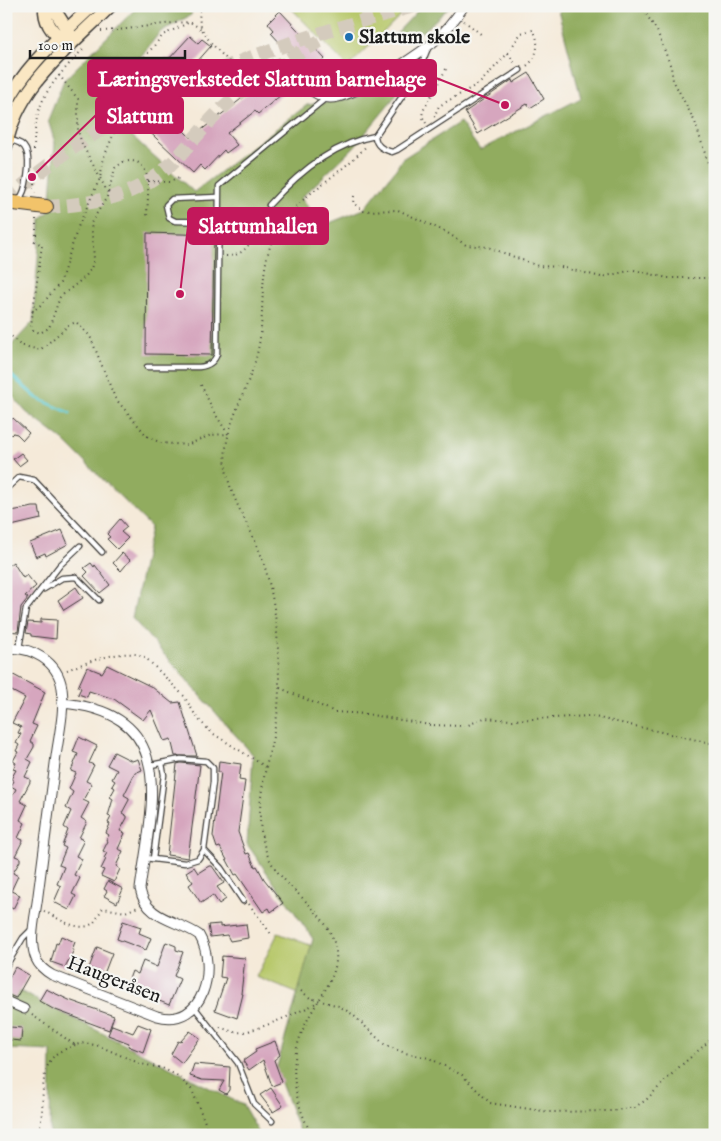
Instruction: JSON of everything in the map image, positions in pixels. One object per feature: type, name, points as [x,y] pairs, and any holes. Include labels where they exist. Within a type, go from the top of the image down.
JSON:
[{"type":"highway","points":[[10,203],[46,207]]},
{"type":"main road","points":[[45,6],[47,22],[64,33],[73,43]]},
{"type":"main road","points":[[52,6],[64,33]]},
{"type":"main road","points":[[6,105],[26,72],[92,6]]},
{"type":"main road","points":[[7,141],[18,107],[29,90],[110,6]]},
{"type":"street","points":[[312,91],[327,98],[351,92],[430,44],[458,16],[464,6]]},
{"type":"street","points":[[6,649],[19,648],[40,656],[58,674]]},
{"type":"street","name":"Haugeråsen","points":[[58,674],[62,688],[62,702],[36,907],[34,927],[36,958],[45,970],[52,975],[169,1019],[179,1018],[195,1008]]},
{"type":"street","points":[[62,702],[104,712],[117,718],[135,734],[151,765],[152,796],[149,858],[140,889],[145,904],[160,917],[192,930],[199,935],[204,944],[206,969],[202,994],[195,1008]]},
{"type":"street","points":[[6,1002],[24,1009]]},
{"type":"lane","points":[[430,44],[418,73],[376,136],[376,141],[381,149],[392,152],[520,70]]},
{"type":"lane","points":[[147,368],[206,366],[215,359],[217,354],[219,186],[327,98]]},
{"type":"lane","points":[[269,205],[294,180],[335,150],[354,140],[376,136]]},
{"type":"lane","points":[[7,141],[20,143],[27,152],[25,191],[22,197],[10,203]]},
{"type":"lane","points":[[218,197],[172,200],[166,205],[169,218],[175,221],[218,222]]},
{"type":"lane","points":[[7,488],[20,477],[34,480],[102,552]]},
{"type":"lane","points":[[19,648],[26,609],[60,565],[80,546]]},
{"type":"lane","points":[[41,591],[70,576],[76,577],[99,600]]},
{"type":"lane","points":[[151,765],[176,760],[201,760],[210,764],[213,768],[213,782],[204,850],[198,859],[190,863],[149,858],[164,775],[162,763]]},
{"type":"lane","points":[[204,850],[221,868],[242,901]]},
{"type":"lane","points":[[6,966],[23,938],[34,927]]},
{"type":"lane","points":[[195,1008],[238,1063],[254,1104],[272,1121]]},
{"type":"path","points":[[201,29],[198,19],[202,6]]},
{"type":"path","points":[[641,6],[657,31],[671,67],[673,80],[695,122],[715,185]]},
{"type":"path","points":[[458,16],[482,35]]},
{"type":"path","points":[[32,312],[43,304],[60,283],[78,227],[100,178],[104,157],[119,121],[111,103],[138,65],[163,35],[190,22]]},
{"type":"path","points":[[100,31],[131,30],[161,23],[190,22],[201,29],[231,64],[286,60],[312,91]]},
{"type":"path","points":[[95,37],[106,25]]},
{"type":"path","points":[[430,129],[439,106],[480,83],[508,53],[521,33],[533,30],[536,37],[536,56],[534,60],[520,70],[508,53]]},
{"type":"path","points":[[34,144],[38,108],[44,95],[59,75],[89,43]]},
{"type":"path","points":[[430,129],[422,116],[434,88],[446,68]]},
{"type":"path","points":[[59,75],[78,99],[78,131],[82,144],[90,155],[108,193]]},
{"type":"path","points":[[312,1135],[303,1117],[294,1091],[294,1066],[299,1038],[307,1019],[330,984],[336,949],[330,930],[280,873],[264,848],[259,820],[280,688],[278,646],[271,594],[260,552],[227,475],[225,456],[228,434],[249,383],[258,352],[268,254],[277,231],[297,207],[354,161],[376,136]]},
{"type":"path","points":[[34,242],[41,243],[42,245],[31,325],[33,330],[40,333],[47,331],[60,297],[90,272],[94,258],[92,223],[108,193],[114,171],[122,162],[129,160],[140,163],[146,169],[148,181],[147,218]]},
{"type":"path","points":[[148,181],[169,182],[182,177]]},
{"type":"path","points":[[354,196],[353,203],[364,211],[398,210],[446,232],[466,244],[488,247],[538,266],[561,267],[601,277],[634,270],[667,278],[714,278],[715,246]]},
{"type":"path","points":[[233,256],[244,250],[257,232],[260,221],[269,205]]},
{"type":"path","points":[[36,217],[36,235]]},
{"type":"path","points":[[260,221],[277,231]]},
{"type":"path","points":[[8,333],[20,345],[40,350],[69,324],[76,322],[90,336],[115,398],[147,436],[161,443],[187,445],[211,435],[228,434]]},
{"type":"path","points":[[201,385],[214,412],[228,434]]},
{"type":"path","points":[[58,674],[83,664],[125,653],[138,653],[145,656],[184,696],[198,718],[212,732],[266,767]]},
{"type":"path","points":[[280,688],[335,712],[366,714],[430,725],[466,726],[484,718],[512,720],[590,716],[715,744]]},
{"type":"path","points":[[242,901],[251,905],[271,934]]},
{"type":"path","points":[[36,907],[71,925],[85,926],[91,924],[104,908],[125,912],[145,904]]},
{"type":"path","points":[[301,991],[310,998],[339,1006],[352,1014],[385,1045],[405,1054],[429,1058],[462,1075],[490,1103],[549,1112],[611,1111],[635,1108],[715,1036]]},
{"type":"path","points":[[204,1020],[226,1030],[241,1032],[305,1010],[320,1001]]},
{"type":"path","points":[[24,1009],[75,1045]]},
{"type":"path","points":[[37,1135],[41,1126],[46,1074],[56,1054],[75,1045],[85,1043],[99,1046],[141,1064],[162,1068],[178,1076],[192,1090],[210,1135]]},
{"type":"green space","points":[[138,6],[193,6],[191,15],[160,32],[101,108],[194,192],[307,105],[359,97],[401,66],[414,70],[387,107],[353,148],[301,198],[322,226],[364,209],[402,159],[460,122],[480,150],[581,98],[557,6],[715,6],[715,1135],[301,1135],[276,1070],[313,939],[247,844],[253,755],[132,618],[151,527],[63,440],[26,412],[10,393],[6,377],[6,351],[33,322],[41,218],[50,211],[55,143],[48,120],[64,80]]},
{"type":"green space","name":"Slattum skole","points":[[289,6],[410,6],[348,67]]},
{"type":"green space","points":[[422,6],[450,6],[424,31],[392,38]]},
{"type":"green space","points":[[278,933],[318,948],[299,994],[256,977]]},
{"type":"green space","points":[[6,984],[243,1105],[260,1135],[50,1135],[51,1051],[6,1049]]},
{"type":"building","points":[[280,11],[325,59],[313,71],[306,64],[303,68],[271,33],[274,30],[268,23]]},
{"type":"building","points":[[190,36],[198,43],[202,39],[211,46],[158,106],[171,119],[176,115],[183,122],[179,126],[191,138],[245,96],[255,90],[257,93],[285,70],[298,87],[290,93],[287,90],[258,114],[255,111],[227,133],[237,145],[226,153],[224,150],[205,170],[200,165],[193,173],[139,122],[136,125],[122,113],[158,71],[156,69],[166,58],[168,60]]},
{"type":"building","points":[[529,73],[544,99],[530,108],[527,104],[478,134],[465,112],[512,80],[513,83]]},
{"type":"building","points":[[147,233],[214,235],[212,355],[146,354]]},
{"type":"building","points":[[13,418],[29,433],[23,440],[17,434],[13,433],[11,435],[6,431],[6,426]]},
{"type":"building","points":[[21,453],[27,460],[19,466],[13,459]]},
{"type":"building","points":[[39,507],[41,519],[7,527],[6,512]]},
{"type":"building","points":[[120,519],[127,527],[121,532],[128,538],[117,549],[107,539],[110,537],[107,534]]},
{"type":"building","points":[[62,530],[68,544],[46,556],[45,553],[36,557],[30,543]]},
{"type":"building","points":[[122,553],[130,560],[121,571],[113,563]]},
{"type":"building","points":[[13,562],[23,578],[27,575],[36,586],[25,596],[28,598],[21,607],[18,632],[7,631],[6,567]]},
{"type":"building","points":[[91,563],[94,567],[95,565],[110,585],[100,593],[84,576],[88,572],[84,568]]},
{"type":"building","points":[[76,587],[83,598],[64,610],[58,600]]},
{"type":"building","points":[[41,619],[57,620],[56,639],[31,636],[31,634],[26,633],[28,622],[41,623]]},
{"type":"building","points":[[107,665],[152,687],[172,703],[180,702],[197,756],[175,756],[171,739],[164,741],[151,710],[143,720],[114,699],[89,691],[87,697],[78,694],[81,688],[78,687],[87,667],[102,673]]},
{"type":"building","points":[[6,671],[45,692],[32,724],[37,726],[30,741],[34,744],[34,747],[27,759],[32,762],[25,777],[30,779],[30,782],[20,801],[27,805],[20,820],[25,823],[18,838],[23,840],[15,856],[20,858],[20,861],[13,873],[18,876],[11,891],[20,895],[13,909],[6,905],[6,821],[11,813],[8,812],[11,806],[8,804],[16,789],[11,786],[14,781],[11,779],[16,770],[13,769],[16,763],[13,761],[18,752],[16,751],[19,745],[16,743],[21,734],[18,733],[21,727],[12,723],[25,698],[6,688]]},
{"type":"building","points":[[79,737],[97,746],[89,763],[94,765],[86,781],[92,784],[83,800],[89,803],[81,818],[87,822],[79,838],[84,840],[76,856],[82,859],[74,875],[80,878],[72,894],[76,896],[69,910],[54,902],[61,886],[57,884],[64,867],[59,865],[66,848],[62,846],[68,830],[64,827],[71,811],[66,808],[73,792],[69,789],[76,773],[71,771],[78,754],[73,752]]},
{"type":"building","points":[[114,752],[132,761],[138,759],[142,770],[135,773],[124,795],[129,798],[122,813],[127,818],[120,831],[125,833],[118,849],[123,851],[116,866],[120,869],[114,882],[101,876],[104,870],[101,869],[107,853],[103,851],[109,835],[106,833],[110,824],[108,823],[111,817],[108,816],[113,799],[110,797],[115,788],[112,786],[115,781],[112,779],[117,770],[107,765]]},
{"type":"building","points":[[219,761],[241,764],[239,780],[245,781],[238,832],[246,854],[249,853],[255,867],[257,866],[264,879],[283,903],[271,912],[269,908],[263,912],[237,874],[235,875],[220,847],[217,848],[213,836],[221,772],[218,772]]},
{"type":"building","points":[[177,764],[200,765],[188,858],[167,855]]},
{"type":"building","points":[[212,866],[224,883],[217,887],[226,899],[219,904],[213,895],[201,903],[189,885],[193,882],[186,872],[194,867],[198,873]]},
{"type":"building","points":[[108,881],[123,889],[117,903],[104,896],[107,891],[104,889]]},
{"type":"building","points":[[123,921],[141,927],[139,933],[151,938],[146,950],[117,939]]},
{"type":"building","points":[[220,924],[220,927],[246,924],[248,938],[230,941],[227,935],[210,937],[208,925]]},
{"type":"building","points":[[61,936],[75,942],[72,950],[74,950],[65,967],[51,962],[56,943],[58,944]]},
{"type":"building","points":[[166,942],[176,946],[176,950],[183,952],[174,976],[180,979],[169,1005],[126,987],[132,971],[138,974],[143,961],[157,967]]},
{"type":"building","points":[[97,947],[112,953],[104,974],[89,968]]},
{"type":"building","points":[[222,956],[245,958],[241,994],[243,994],[237,1018],[215,1010],[226,978],[220,977]]},
{"type":"building","points":[[15,967],[29,975],[16,998],[6,994],[6,984]]},
{"type":"building","points":[[46,989],[69,1000],[114,1016],[109,1030],[53,1009],[39,1001]]},
{"type":"building","points":[[138,1024],[151,1029],[143,1052],[128,1046],[129,1043],[108,1035],[112,1025],[133,1033]]},
{"type":"building","points":[[10,1027],[22,1028],[21,1041],[10,1040]]},
{"type":"building","points":[[190,1031],[200,1038],[182,1063],[171,1054],[178,1041],[180,1042]]},
{"type":"building","points":[[275,1041],[280,1055],[274,1060],[282,1082],[272,1086],[263,1060],[249,1070],[243,1061],[256,1052],[255,1049]]},
{"type":"building","points":[[194,1064],[230,1067],[229,1090],[226,1094],[219,1090],[224,1081],[202,1080],[190,1076]]},
{"type":"building","points":[[271,1088],[283,1106],[273,1112],[260,1095]]},
{"type":"waterway","points":[[6,371],[37,398],[70,413]]},
{"type":"tunnel","points":[[6,200],[52,163],[99,131],[148,103],[198,79],[303,39],[414,6]]},
{"type":"tunnel","points":[[46,207],[99,201],[147,183],[175,160],[230,101],[270,71],[325,38]]},
{"type":"place","name":"Slattum skole","points":[[349,37]]},
{"type":"place","name":"Læringsverkstedet Slattum barnehage","points":[[505,105]]},
{"type":"place","name":"Slattum","points":[[32,177]]},
{"type":"place","name":"Slattumhallen","points":[[180,294]]}]
